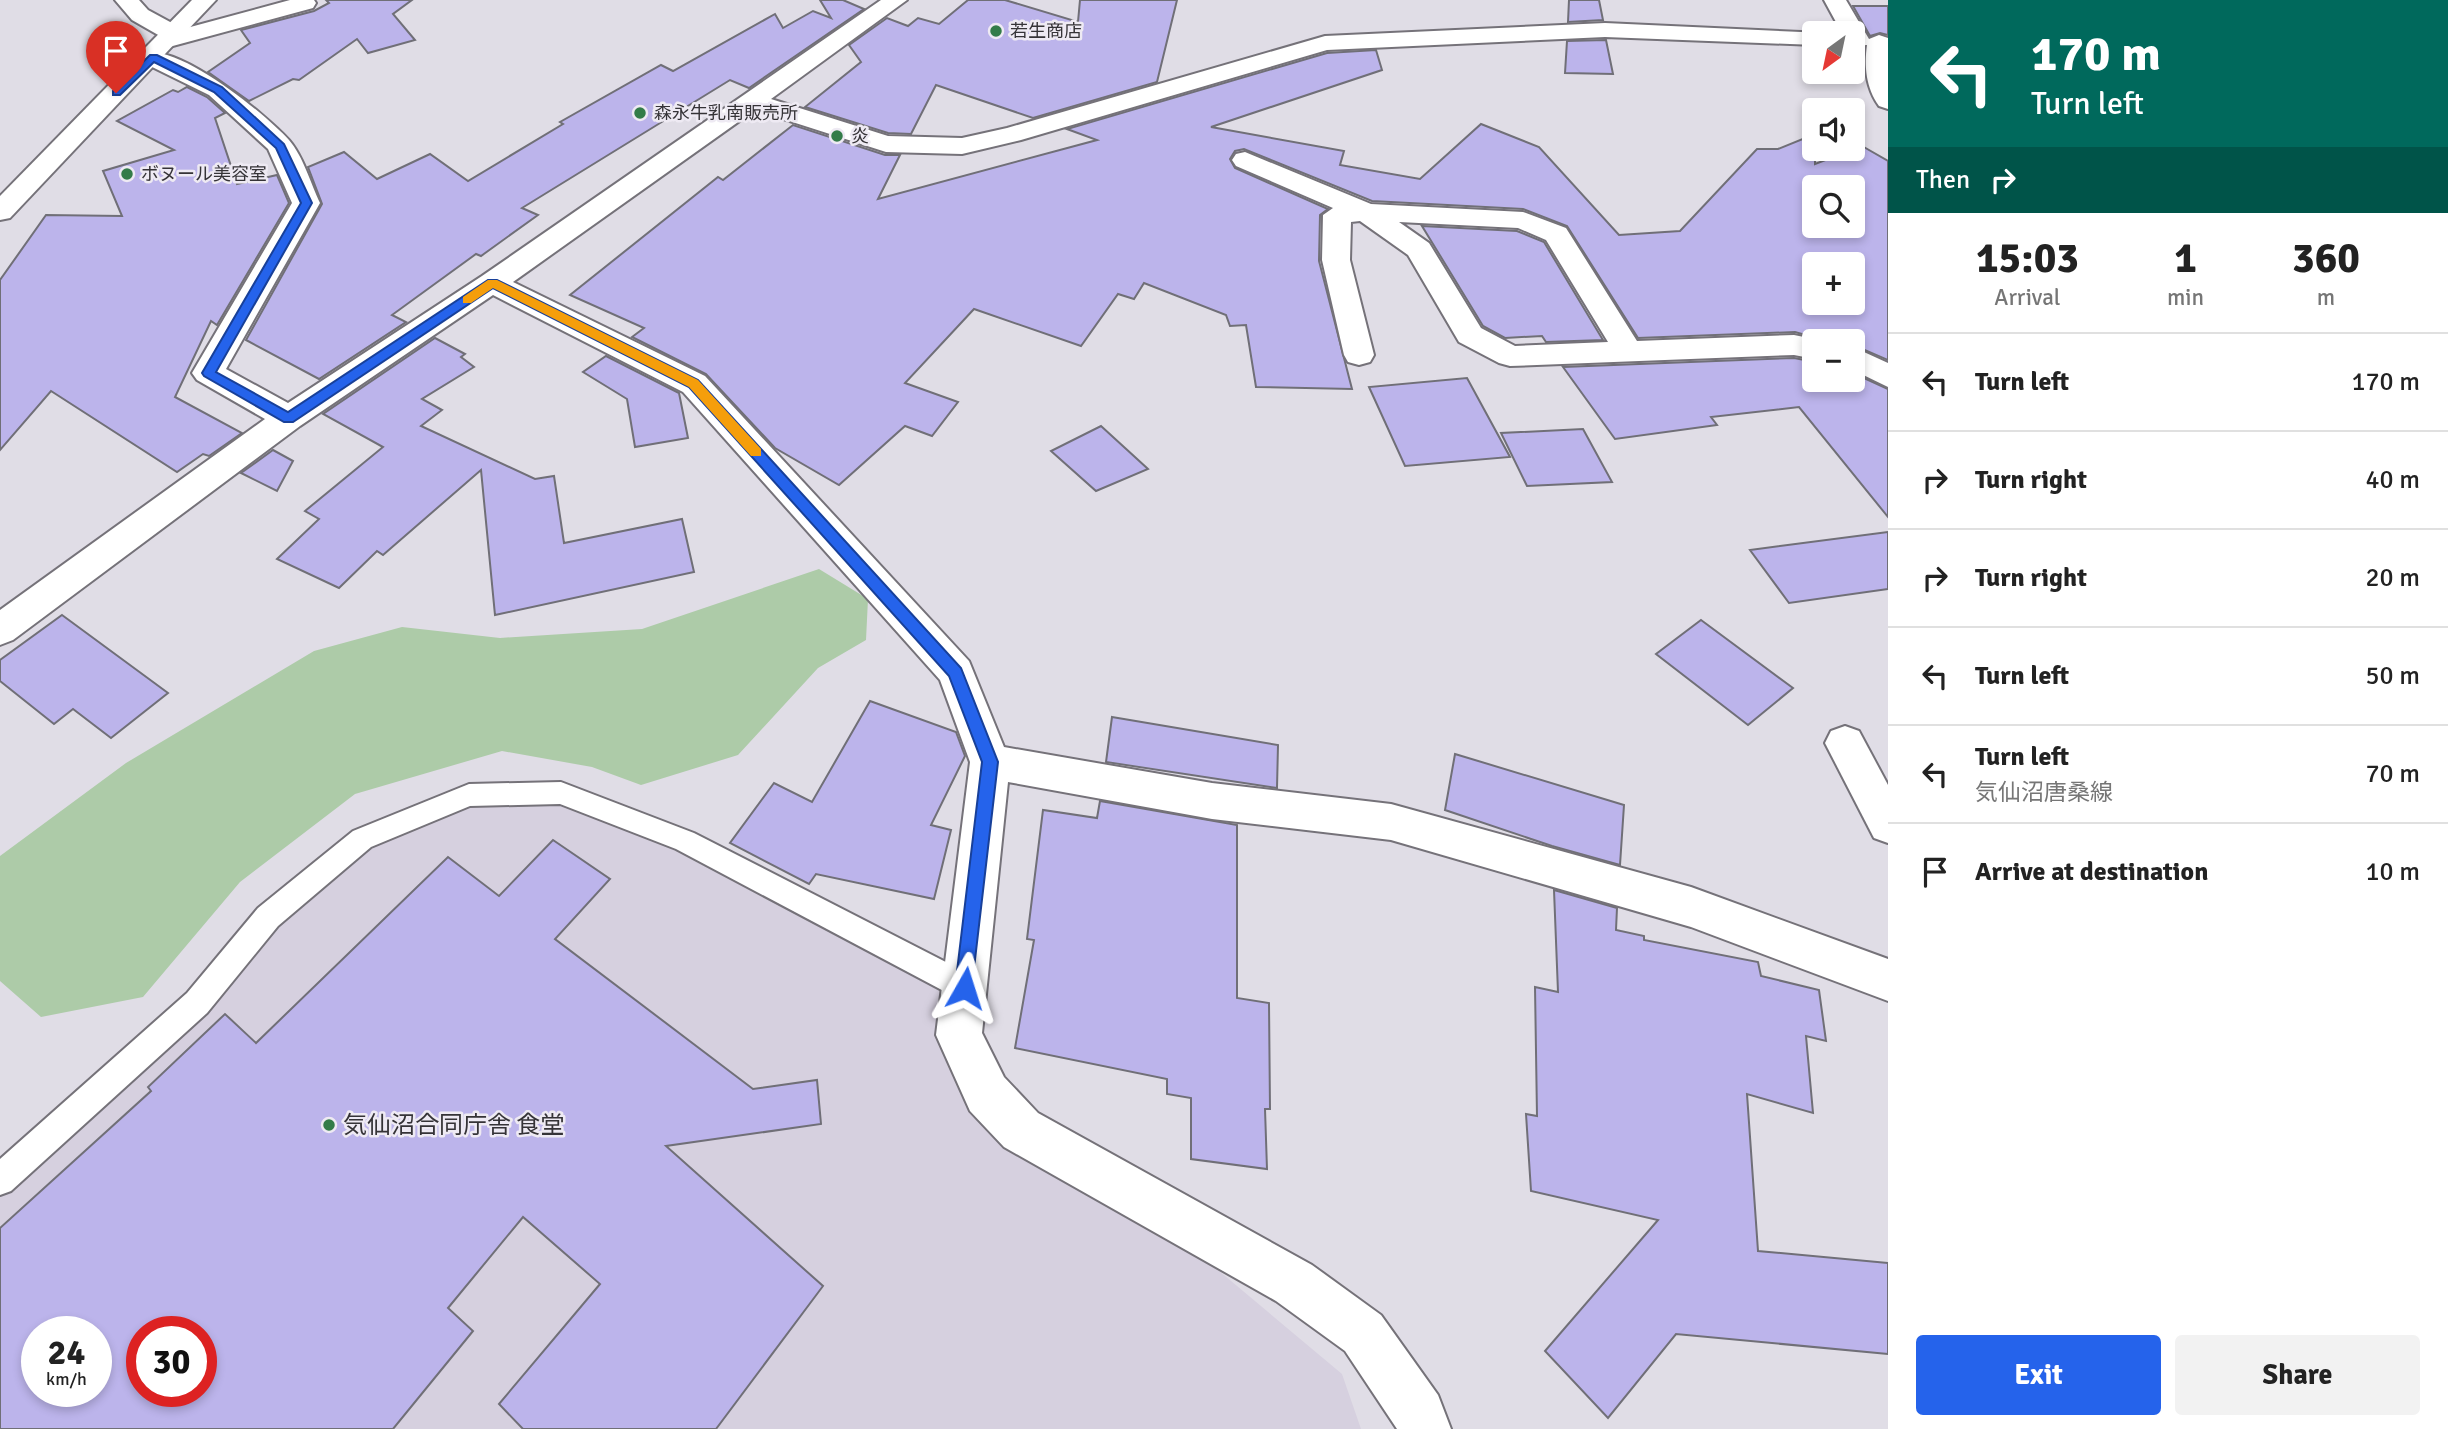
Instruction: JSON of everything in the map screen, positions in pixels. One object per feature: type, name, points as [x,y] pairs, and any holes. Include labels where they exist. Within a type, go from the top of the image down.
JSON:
[{"type":"street","points":[[126,0],[166,44],[280,146],[306,203],[208,373],[289,418]]},
{"type":"street","points":[[0,212],[166,44],[205,0]]},
{"type":"street","points":[[0,630],[289,418],[492,283],[896,0]]},
{"type":"street","points":[[1835,0],[1870,41],[1886,92]]},
{"type":"street","points":[[166,44],[305,3]]},
{"type":"street","points":[[751,101],[886,144],[962,146],[1012,135],[1325,43],[1605,30],[1802,38]]},
{"type":"street","points":[[1245,160],[1366,212],[1419,249],[1470,335],[1510,356],[1802,347]]},
{"type":"street","points":[[1359,355],[1336,260],[1337,215],[1366,212],[1523,220],[1556,234],[1629,352]]},
{"type":"street","points":[[492,283],[694,384],[956,673],[990,762],[959,1035],[987,1094],[1021,1130],[1294,1283],[1363,1334],[1419,1414],[1424,1429]]},
{"type":"street","points":[[1865,364],[1888,376]]},
{"type":"street","points":[[1845,743],[1888,825]]},
{"type":"street","points":[[990,762],[1212,801],[1391,822],[1691,908],[1888,980]]},
{"type":"lane","points":[[0,1181],[197,1003],[268,918],[362,839],[469,795],[561,793],[673,836],[965,988]]},
{"type":"shaded area","points":[[561,793],[965,987],[1009,1095],[1342,1374],[1361,1429],[0,1429],[0,1181],[362,839],[441,807]]},
{"type":"green space","points":[[819,569],[868,599],[866,640],[818,668],[738,755],[641,785],[592,767],[502,751],[355,794],[240,882],[143,997],[41,1017],[0,981],[0,856],[126,763],[314,651],[402,627],[500,638],[642,629]]},
{"type":"building","points":[[326,0],[412,0],[393,14],[415,40],[368,53],[357,39],[299,80],[293,79],[249,101],[208,72],[250,43],[241,30],[314,11],[329,3]]},
{"type":"building","points":[[820,0],[843,0],[864,9],[749,88],[730,80],[522,208],[538,215],[481,256],[476,254],[392,315],[406,322],[319,379],[246,340],[322,204],[308,167],[344,152],[377,179],[430,154],[468,181],[563,124],[560,122],[661,65],[673,71],[775,14],[783,28],[813,11],[831,18]]},
{"type":"building","points":[[968,0],[1005,0],[1078,22],[1080,0],[1177,0],[1157,82],[1033,118],[936,85],[911,134],[888,133],[805,107],[861,62],[849,45],[887,18],[908,26],[918,18],[939,24]]},
{"type":"building","points":[[1569,0],[1599,0],[1603,20],[1568,22]]},
{"type":"building","points":[[1853,6],[1888,6],[1888,35],[1880,33],[1870,36],[1866,21],[1862,21]]},
{"type":"building","points":[[1606,40],[1613,74],[1565,73],[1567,41]]},
{"type":"building","points":[[1376,50],[1382,70],[1211,127],[1344,151],[1340,165],[1420,179],[1481,124],[1539,147],[1619,235],[1680,231],[1757,149],[1778,149],[1802,139],[1802,161],[1815,161],[1815,164],[1823,161],[1865,161],[1865,148],[1888,161],[1888,360],[1865,350],[1865,329],[1802,329],[1802,334],[1795,332],[1638,338],[1567,226],[1523,209],[1372,201],[1244,149],[1235,151],[1230,159],[1235,168],[1328,209],[1320,215],[1319,261],[1352,389],[1256,387],[1246,325],[1230,326],[1226,315],[1144,283],[1134,299],[1118,294],[1081,346],[974,309],[905,383],[958,402],[932,436],[905,426],[839,485],[775,448],[706,374],[632,337],[644,328],[570,295],[718,177],[723,180],[793,125],[885,155],[900,155],[878,199],[1097,140],[1067,129],[1327,53]]},
{"type":"building","points":[[187,87],[207,97],[225,113],[215,118],[237,184],[277,175],[289,203],[217,325],[211,321],[175,397],[242,433],[209,456],[203,454],[177,472],[51,391],[0,450],[0,280],[46,215],[122,216],[103,171],[174,150],[117,121],[173,90],[178,92]]},
{"type":"building","points":[[1422,226],[1517,231],[1544,242],[1603,340],[1546,342],[1542,336],[1505,338],[1483,326]]},
{"type":"building","points":[[435,338],[465,354],[461,357],[474,367],[422,399],[442,410],[421,426],[535,479],[554,476],[564,543],[682,519],[694,572],[495,615],[481,470],[383,555],[377,551],[339,588],[277,559],[319,519],[305,511],[383,447],[323,414]]},
{"type":"building","points":[[606,356],[679,393],[688,438],[635,447],[627,399],[583,372]]},
{"type":"building","points":[[1794,358],[1802,360],[1802,392],[1865,392],[1865,378],[1888,389],[1888,517],[1799,407],[1711,417],[1717,425],[1615,439],[1563,367]]},
{"type":"building","points":[[1467,378],[1510,457],[1405,466],[1369,387]]},
{"type":"building","points":[[1101,426],[1148,469],[1096,491],[1051,451]]},
{"type":"building","points":[[1583,429],[1612,482],[1527,486],[1501,433]]},
{"type":"building","points":[[273,450],[293,461],[277,491],[241,473]]},
{"type":"building","points":[[1888,532],[1888,589],[1789,603],[1750,550]]},
{"type":"building","points":[[62,615],[168,693],[111,738],[73,709],[54,724],[0,681],[0,660]]},
{"type":"building","points":[[1701,620],[1793,688],[1748,725],[1656,654]]},
{"type":"building","points":[[870,701],[956,732],[965,756],[931,825],[951,830],[934,899],[816,874],[809,884],[730,843],[774,783],[812,802]]},
{"type":"building","points":[[1112,717],[1278,745],[1277,788],[1106,762]]},
{"type":"building","points":[[1455,754],[1624,805],[1620,865],[1552,846],[1445,810]]},
{"type":"building","points":[[1100,801],[1237,825],[1237,998],[1269,1003],[1270,1109],[1265,1109],[1267,1169],[1191,1159],[1191,1098],[1167,1094],[1167,1079],[1015,1048],[1034,940],[1027,939],[1043,810],[1097,818]]},
{"type":"building","points":[[553,840],[610,879],[555,939],[753,1089],[817,1080],[821,1124],[666,1146],[823,1286],[716,1429],[523,1429],[499,1404],[600,1284],[523,1217],[448,1308],[473,1331],[393,1429],[0,1429],[0,1228],[151,1091],[148,1087],[225,1014],[256,1043],[448,857],[499,896]]},
{"type":"building","points":[[1554,890],[1617,908],[1616,930],[1644,936],[1644,940],[1758,962],[1761,976],[1819,990],[1826,1041],[1806,1036],[1813,1113],[1747,1094],[1758,1251],[1888,1263],[1888,1354],[1676,1334],[1608,1418],[1545,1351],[1658,1220],[1531,1191],[1526,1114],[1537,1116],[1535,987],[1558,992]]},
{"type":"slow traffic","points":[[467,300],[492,283],[694,384],[756,452]]},
{"type":"place","name":"若生商店","points":[[996,31]]},
{"type":"place","name":"森永牛乳南販売所","points":[[640,113]]},
{"type":"place","name":"炎","points":[[837,136]]},
{"type":"place","name":"ボヌール美容室","points":[[127,174]]},
{"type":"place","name":"気仙沼合同庁舎 食堂","points":[[329,1125]]},
{"type":"route","points":[[116,93],[153,58],[218,90],[280,146],[306,203],[208,373],[289,418],[492,283],[694,384],[956,673],[990,762],[965,988]]}]
